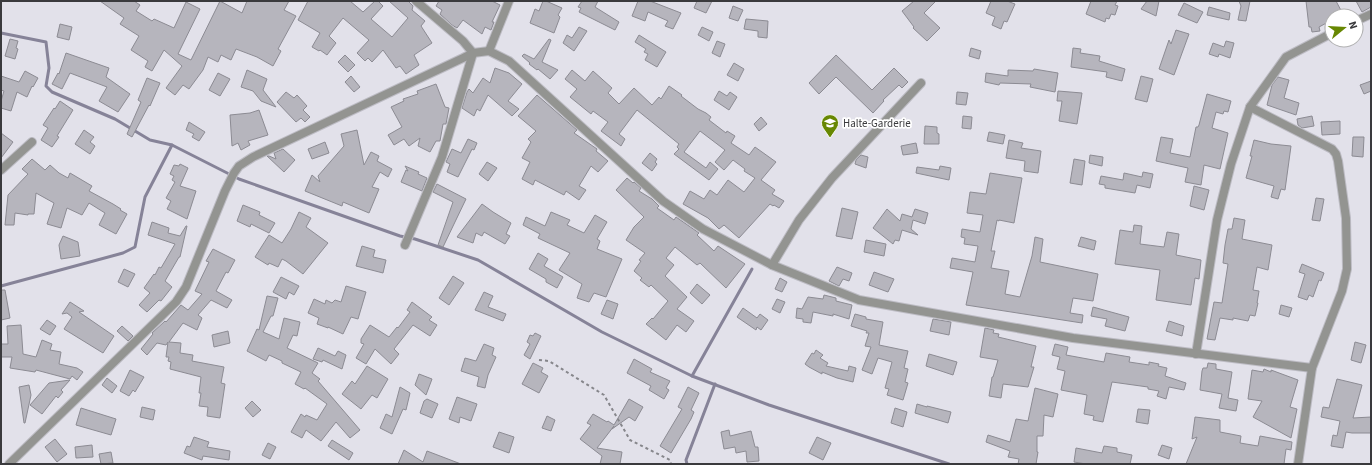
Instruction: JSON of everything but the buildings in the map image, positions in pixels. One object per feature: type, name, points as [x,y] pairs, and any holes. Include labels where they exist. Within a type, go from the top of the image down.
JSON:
[{"type":"street","points":[[416,1],[464,41],[473,53]]},
{"type":"street","points":[[489,51],[509,1]]},
{"type":"street","points":[[1196,354],[1217,220],[1230,164],[1250,107],[1286,57],[1324,37]]},
{"type":"street","points":[[10,464],[176,302],[186,286],[228,185],[239,166],[253,157],[473,53],[489,51],[509,61],[662,201],[703,229],[772,265],[859,300],[1073,338],[1312,368]]},
{"type":"street","points":[[406,244],[442,157],[473,53]]},
{"type":"street","points":[[772,265],[799,220],[832,178],[921,83]]},
{"type":"street","points":[[1250,107],[1332,149],[1336,154],[1338,161],[1346,218],[1347,269],[1342,291],[1312,368],[1298,464]]},
{"type":"street","points":[[1,170],[32,142]]},
{"type":"path","points":[[539,360],[549,361],[604,395],[630,440],[670,460],[670,464]]},
{"type":"waterway","points":[[1,33],[46,42],[49,68],[46,86],[52,92],[115,119],[150,140],[172,145]]},
{"type":"waterway","points":[[1,286],[123,253],[135,247],[145,197],[172,145],[239,179],[400,236],[415,239],[478,260],[602,332],[692,376],[769,405],[949,464]]},
{"type":"waterway","points":[[692,376],[752,269]]},
{"type":"waterway","points":[[687,464],[686,460],[715,384]]},
{"type":"place","name":"Halte-Garderie","points":[[830,138]]}]
